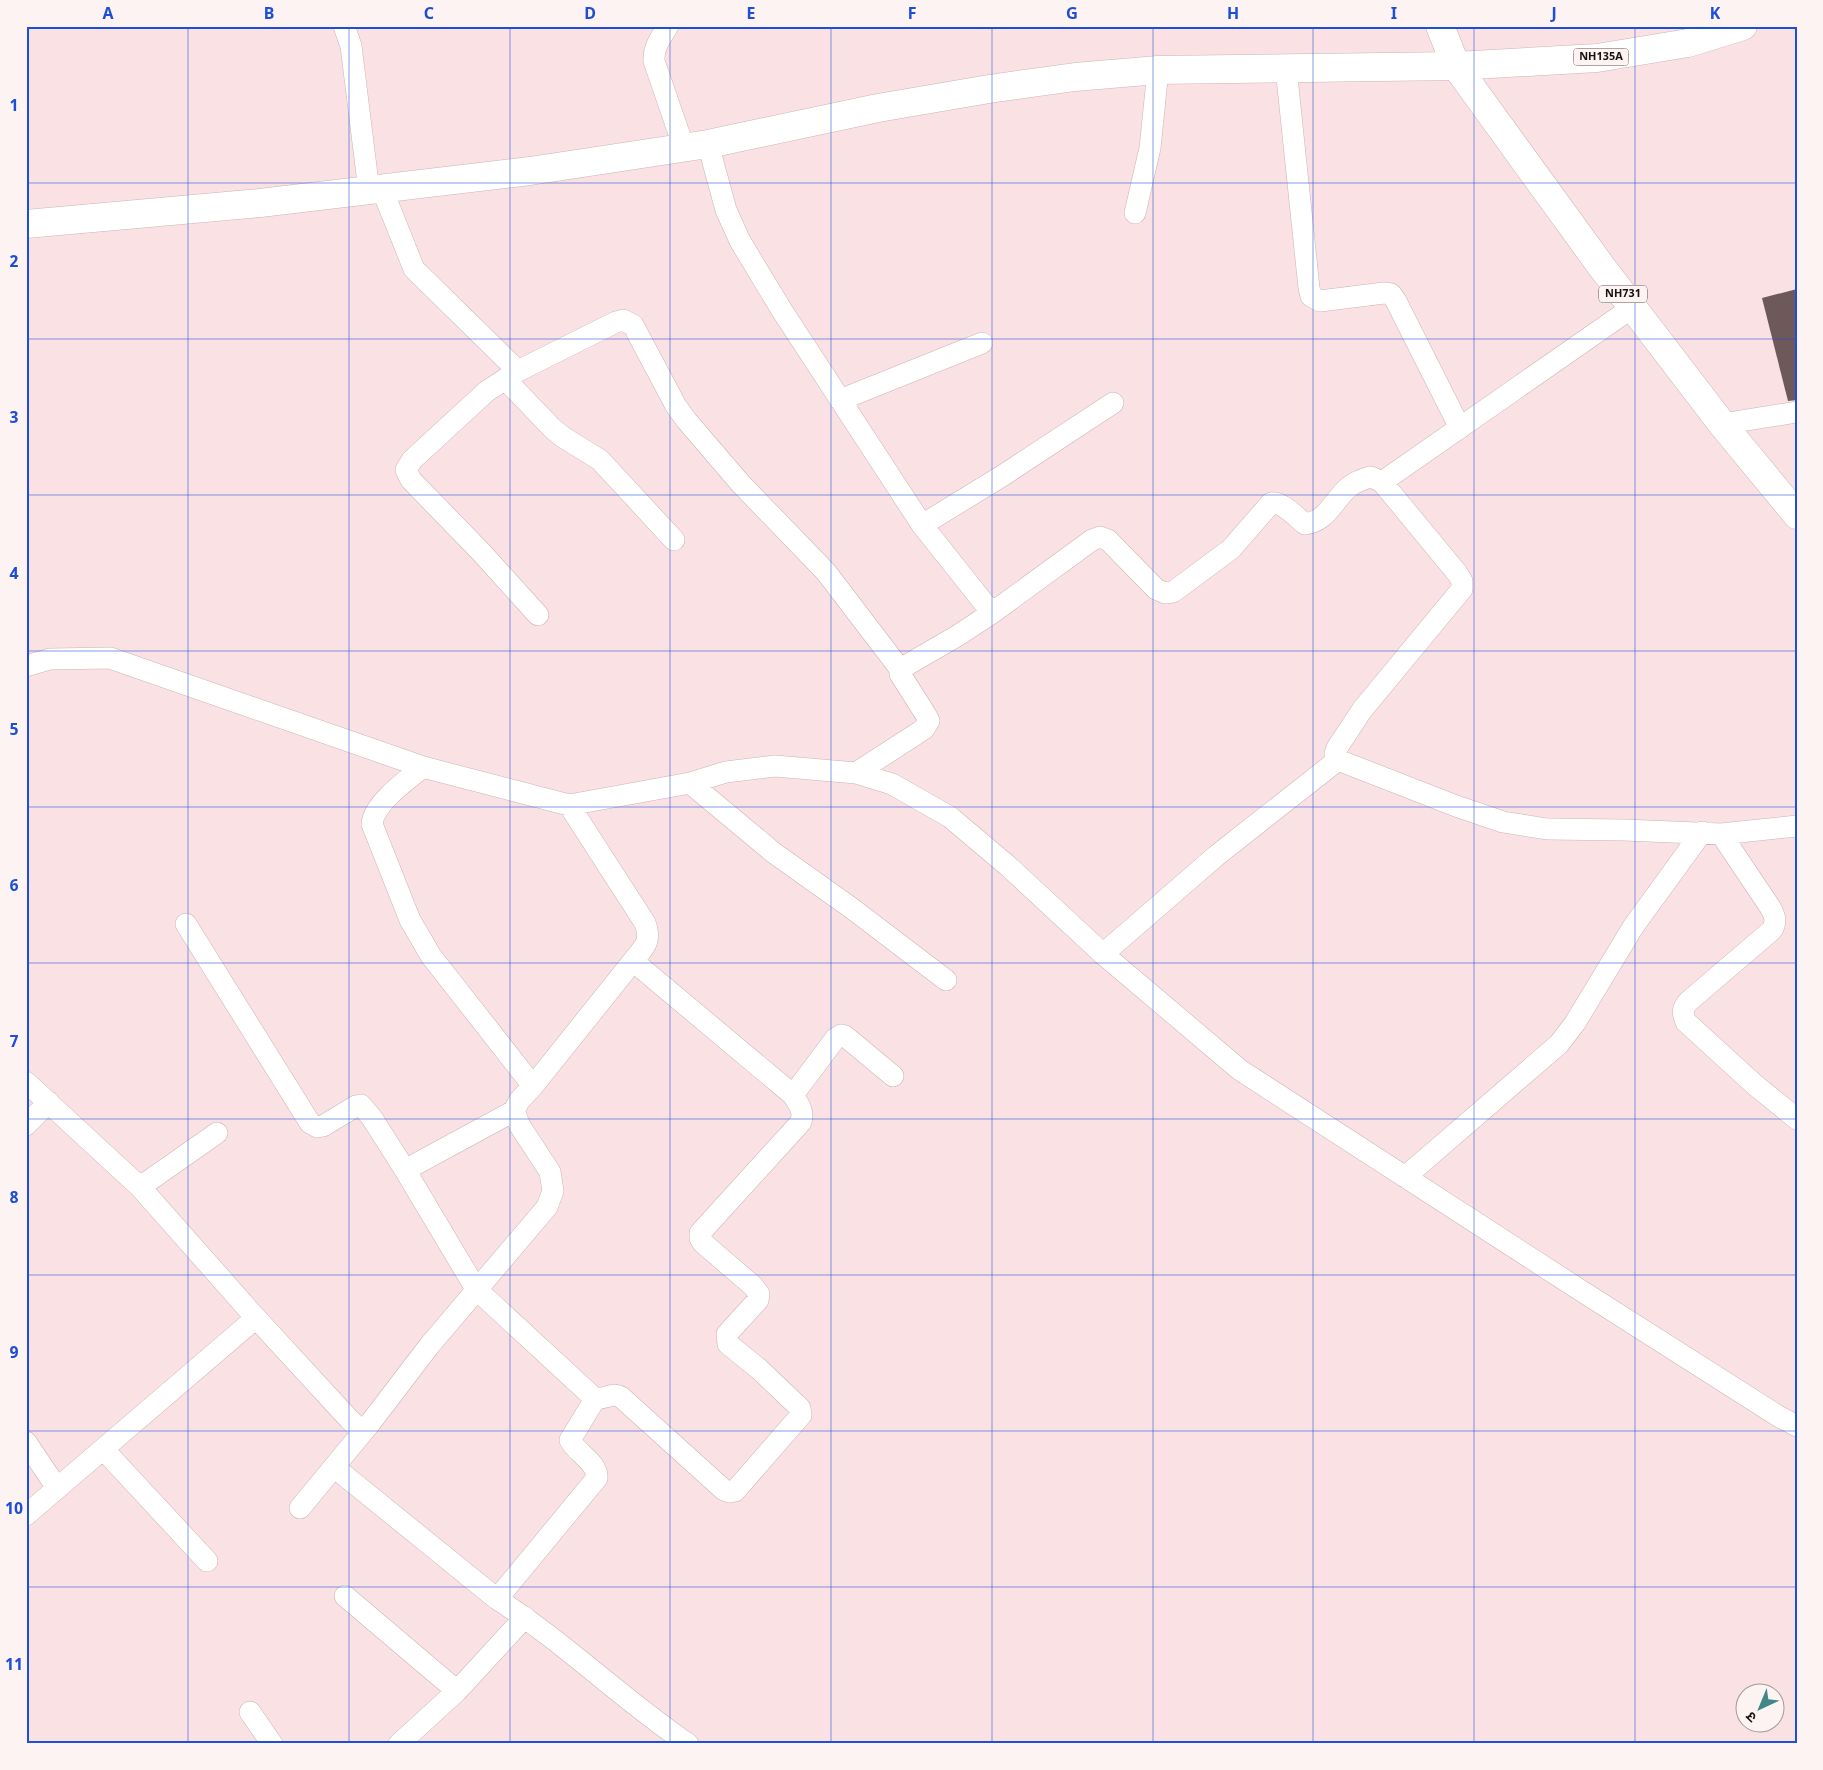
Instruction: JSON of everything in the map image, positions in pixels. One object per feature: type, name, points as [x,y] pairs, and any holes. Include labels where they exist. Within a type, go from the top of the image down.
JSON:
[{"type":"main road","name":"NH731","points":[[1440,26],[1456,66],[1633,307],[1722,424],[1797,515]]},
{"type":"main road","name":"NH135A","points":[[1456,66],[1597,58],[1688,43],[1743,26]]},
{"type":"main road","points":[[26,224],[260,203],[530,171],[696,146],[878,108],[1075,77],[1158,70],[1456,66]]},
{"type":"street","points":[[344,26],[351,46],[375,190],[414,269],[512,375],[552,428],[600,460],[674,540]]},
{"type":"street","points":[[668,26],[653,53],[654,61],[740,241],[781,309],[922,525],[992,614]]},
{"type":"street","points":[[1286,68],[1308,288],[1311,296],[1320,301],[1384,293],[1391,294],[1460,428]]},
{"type":"street","points":[[1134,213],[1150,148],[1158,70]]},
{"type":"street","points":[[1382,482],[1633,307]]},
{"type":"street","points":[[538,615],[481,552],[411,480],[406,474],[408,466],[412,460],[477,400],[512,375],[623,320],[633,325],[676,406],[687,421],[741,484],[826,572],[900,669],[900,674],[929,721],[924,729],[856,772]]},
{"type":"street","points":[[840,400],[982,343]]},
{"type":"street","points":[[922,525],[1002,476],[1114,403]]},
{"type":"street","points":[[1722,424],[1797,412]]},
{"type":"street","points":[[900,669],[992,614],[1092,540],[1100,537],[1108,540],[1156,589],[1165,593],[1173,592],[1231,549],[1270,503],[1275,502],[1281,505],[1305,524],[1316,522],[1349,487],[1360,480],[1371,477],[1382,482],[1457,573],[1462,581],[1462,588],[1362,710],[1336,748],[1335,754],[1338,760],[1502,822],[1547,829],[1712,833],[1797,826]]},
{"type":"street","points":[[26,666],[50,659],[110,658],[422,767],[569,805],[690,784],[726,772],[775,766],[856,772],[892,784],[950,817],[1008,866],[1103,954],[1240,1070],[1580,1290],[1778,1416],[1797,1426]]},
{"type":"street","points":[[1103,954],[1216,856],[1338,760]]},
{"type":"street","points":[[422,767],[391,793],[376,812],[372,824],[410,920],[431,956],[533,1086]]},
{"type":"street","points":[[690,784],[774,853],[850,907],[946,980]]},
{"type":"street","points":[[405,1170],[514,1111],[519,1101],[646,944],[649,934],[645,923],[569,805]]},
{"type":"street","points":[[1712,833],[1770,908],[1775,917],[1776,924],[1772,930],[1689,1001],[1684,1007],[1682,1014],[1692,1028],[1755,1085],[1797,1119]]},
{"type":"street","points":[[1405,1177],[1559,1044],[1575,1024],[1633,927],[1712,833]]},
{"type":"street","points":[[186,924],[310,1123],[317,1127],[324,1126],[356,1106],[361,1105],[372,1118],[405,1170],[476,1289],[595,1399]]},
{"type":"street","points":[[497,1599],[597,1478],[595,1469],[570,1440],[595,1399],[617,1394],[724,1490],[730,1492],[739,1488],[801,1415],[800,1408],[728,1344],[727,1334],[758,1300],[759,1294],[753,1286],[703,1243],[700,1233],[801,1122],[802,1109],[793,1095],[633,961]]},
{"type":"street","points":[[793,1095],[835,1039],[841,1036],[845,1036],[893,1076]]},
{"type":"street","points":[[26,1082],[140,1187],[256,1318],[362,1432]]},
{"type":"street","points":[[26,1125],[49,1102]]},
{"type":"street","points":[[300,1508],[429,1346],[547,1207],[553,1191],[550,1172],[520,1126],[514,1111]]},
{"type":"street","points":[[140,1187],[217,1133]]},
{"type":"street","points":[[26,1515],[256,1318]]},
{"type":"street","points":[[26,1442],[57,1488]]},
{"type":"street","points":[[104,1450],[207,1560]]},
{"type":"street","points":[[334,1467],[497,1599],[525,1616],[661,1726],[688,1744]]},
{"type":"street","points":[[345,1596],[457,1691]]},
{"type":"street","points":[[398,1744],[457,1691],[525,1616]]},
{"type":"street","points":[[250,1712],[272,1744]]},
{"type":"building","points":[[1797,289],[1797,400],[1788,401],[1762,298]]}]
